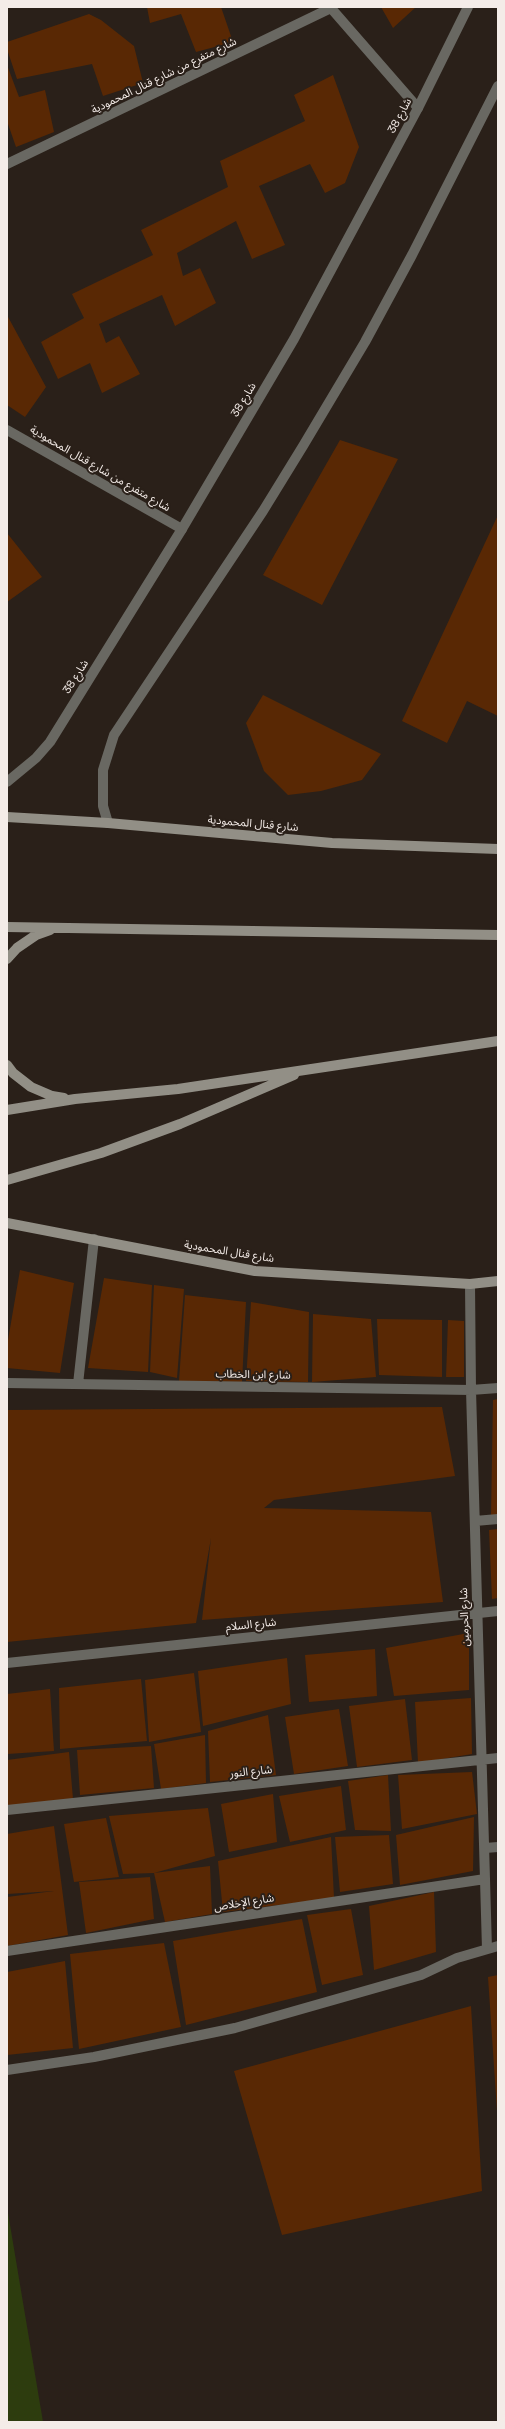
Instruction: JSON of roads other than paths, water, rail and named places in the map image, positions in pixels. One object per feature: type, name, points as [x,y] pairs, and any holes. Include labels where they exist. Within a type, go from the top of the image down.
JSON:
[{"type":"main road","name":"شارع قنال المحمودية","points":[[7,817],[108,823],[332,843],[498,849]]},
{"type":"main road","points":[[7,927],[498,935]]},
{"type":"main road","points":[[7,959],[17,948],[36,935],[58,928]]},
{"type":"main road","points":[[7,1110],[75,1099],[178,1089],[308,1068],[498,1041]]},
{"type":"main road","points":[[7,1065],[12,1073],[31,1087],[52,1096],[75,1099]]},
{"type":"main road","points":[[7,1180],[101,1153],[173,1127],[308,1068]]},
{"type":"main road","name":"شارع قنال المحمودية","points":[[7,1223],[255,1271],[470,1284],[498,1281]]},
{"type":"street","name":"شارع 38","points":[[7,782],[36,758],[50,742],[182,529],[294,339],[418,108],[468,7]]},
{"type":"street","points":[[330,8],[418,108]]},
{"type":"street","name":"شارع متفرع من شارع قنال المحمودية","points":[[7,164],[330,8]]},
{"type":"street","points":[[108,823],[104,806],[102,770],[114,735],[263,511],[365,342],[412,255],[498,86]]},
{"type":"street","name":"شارع متفرع من شارع قنال المحمودية","points":[[7,430],[182,529]]},
{"type":"street","points":[[78,1384],[94,1239]]},
{"type":"street","name":"شارع الحرمين","points":[[470,1284],[471,1390],[477,1613],[488,1949]]},
{"type":"street","name":"شارع ابن الخطاب","points":[[7,1383],[471,1390],[498,1388]]},
{"type":"street","points":[[475,1521],[498,1520]]},
{"type":"street","name":"شارع السلام","points":[[7,1663],[498,1611]]},
{"type":"street","name":"شارع النور","points":[[7,1810],[498,1758]]},
{"type":"street","points":[[484,1848],[498,1847]]},
{"type":"street","name":"شارع الإخلاص","points":[[7,1951],[485,1879]]},
{"type":"street","points":[[7,2070],[94,2057],[235,2028],[421,1975],[457,1958],[498,1946]]}]
